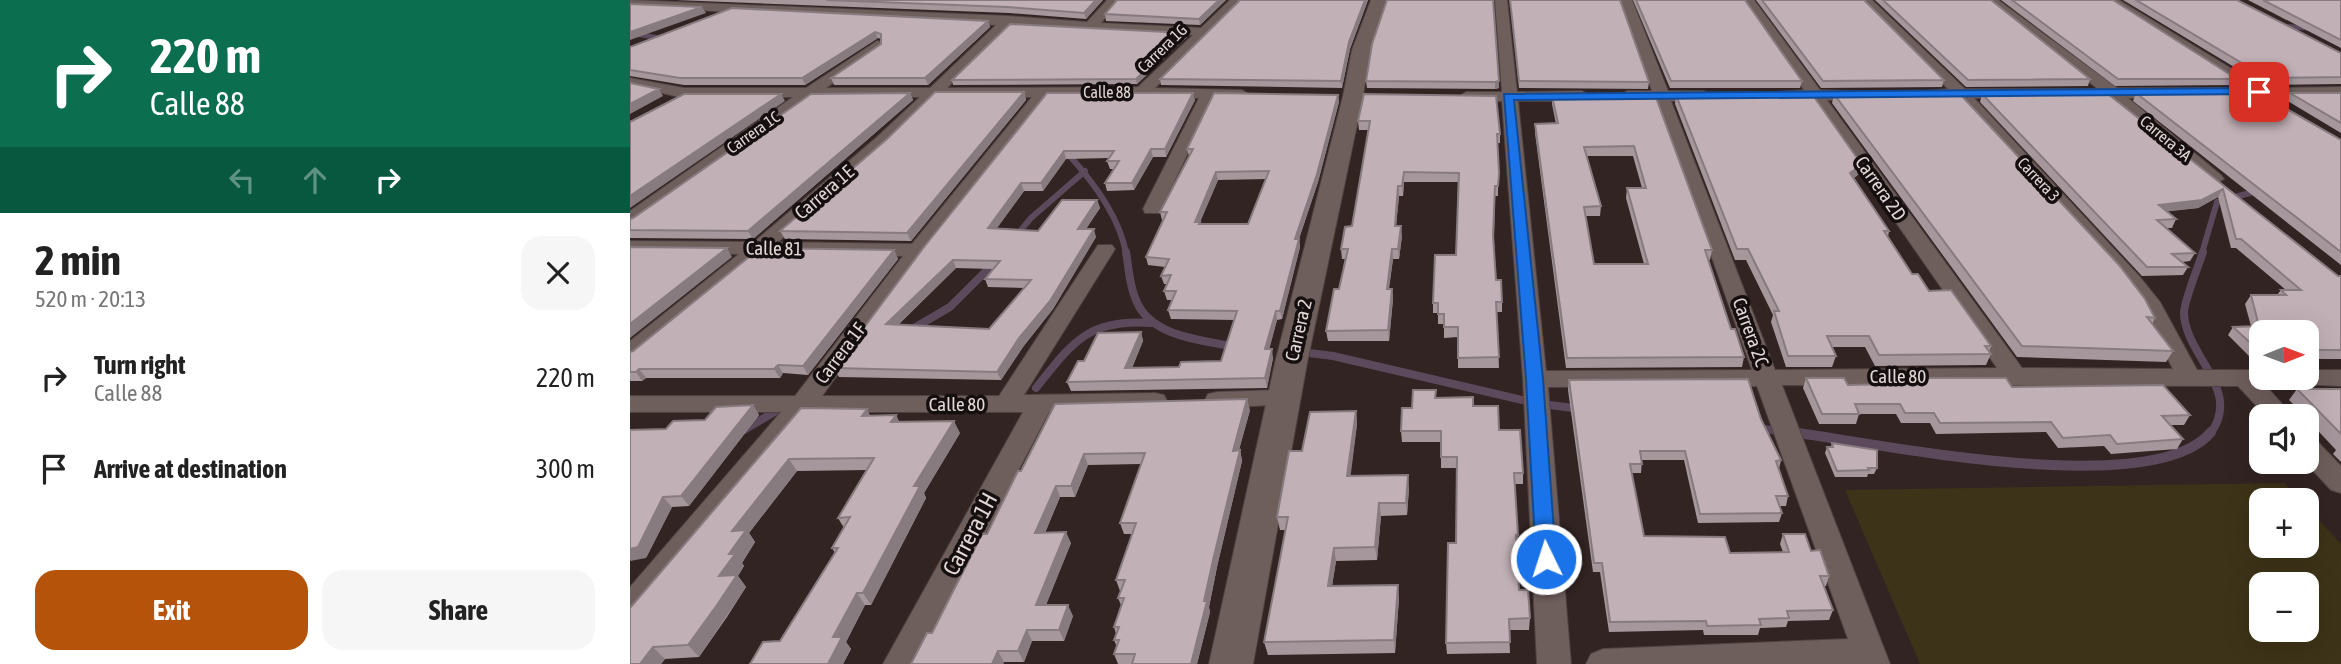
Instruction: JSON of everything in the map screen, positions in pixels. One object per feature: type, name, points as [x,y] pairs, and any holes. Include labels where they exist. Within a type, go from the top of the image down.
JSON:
[{"type":"street","points":[[705,20],[758,0]]},
{"type":"street","points":[[853,13],[880,0]]},
{"type":"street","points":[[1092,25],[1114,0]]},
{"type":"street","name":"Carrera 1G","points":[[1142,92],[1237,0]]},
{"type":"street","name":"Carrera 2","points":[[1231,664],[1290,367],[1353,96],[1361,50],[1379,0]]},
{"type":"street","points":[[1501,0],[1535,384],[1554,664]]},
{"type":"street","name":"Carrera 2C","points":[[1626,0],[1664,96],[1871,658]]},
{"type":"street","name":"Carrera 2D","points":[[1748,0],[2015,376]]},
{"type":"street","name":"Carrera 3","points":[[1865,0],[1961,94],[2132,279],[2194,376]]},
{"type":"street","name":"Carrera 3A","points":[[1990,0],[2113,93],[2221,184]]},
{"type":"street","points":[[2110,0],[2282,106]]},
{"type":"street","points":[[636,2],[853,13],[1005,17],[1205,32]]},
{"type":"street","name":"Carrera 1E","points":[[630,353],[761,247],[934,93],[988,41],[1005,17]]},
{"type":"street","name":"Carrera 1C","points":[[630,219],[877,46]]},
{"type":"street","name":"Calle 88","points":[[630,82],[684,93],[1142,92],[1261,95]]},
{"type":"street","name":"Carrera 1F","points":[[630,609],[803,403],[918,250],[1054,92]]},
{"type":"street","points":[[1908,94],[2341,92]]},
{"type":"street","points":[[662,105],[684,93]]},
{"type":"street","points":[[1774,95],[1882,94]]},
{"type":"street","points":[[1152,209],[1208,95]]},
{"type":"street","points":[[1443,96],[1719,95]]},
{"type":"street","name":"Calle 81","points":[[630,247],[918,250]]},
{"type":"street","points":[[1006,404],[1105,249]]},
{"type":"street","name":"Calle 80","points":[[630,404],[1040,404],[1182,400],[1290,367]]},
{"type":"street","name":"Calle 80","points":[[1535,384],[1768,377],[2244,377]]},
{"type":"street","points":[[2244,377],[2269,404]]},
{"type":"street","points":[[2319,378],[2341,378]]},
{"type":"street","name":"Carrera 1H","points":[[900,664],[1040,404]]},
{"type":"street","points":[[2319,460],[2341,483]]},
{"type":"street","points":[[1604,664],[1871,658]]},
{"type":"shaded area","points":[[2284,483],[2289,488],[2249,488],[2249,558],[2319,558],[2319,520],[2341,544],[2341,664],[1920,664],[1845,490]]},
{"type":"building","points":[[826,0],[1096,0],[1084,13],[1007,7]]},
{"type":"building","points":[[1117,0],[1219,0],[1199,19],[1105,14]]},
{"type":"building","points":[[1240,0],[1365,0],[1349,42],[1341,81],[1160,79]]},
{"type":"building","points":[[1387,0],[1493,0],[1499,81],[1366,81],[1372,44]]},
{"type":"building","points":[[1510,0],[1620,0],[1649,82],[1519,81]]},
{"type":"building","points":[[1636,0],[1745,0],[1802,81],[1671,81]]},
{"type":"building","points":[[1762,0],[1864,0],[1944,80],[1823,81]]},
{"type":"building","points":[[1883,0],[1991,0],[2090,79],[1968,80]]},
{"type":"building","points":[[2012,0],[2113,0],[2237,79],[2118,79]]},
{"type":"building","points":[[2136,0],[2237,0],[2341,53],[2341,77],[2267,78]]},
{"type":"building","points":[[2263,0],[2341,0],[2341,40]]},
{"type":"building","points":[[630,4],[702,7],[630,32]]},
{"type":"building","points":[[732,8],[988,21],[925,78],[831,78],[881,44],[881,34],[875,32],[802,78],[680,78],[630,70],[630,47]]},
{"type":"building","points":[[1010,24],[1186,33],[1136,79],[952,80]]},
{"type":"building","points":[[630,83],[659,89],[630,104]]},
{"type":"building","points":[[935,92],[1024,92],[907,233],[780,231],[887,139]]},
{"type":"building","points":[[910,93],[748,231],[630,230],[630,219],[811,94]]},
{"type":"building","points":[[1047,93],[1193,93],[1165,149],[1151,149],[1132,183],[1105,183],[1119,161],[1107,161],[1114,151],[1064,151],[1041,183],[1021,183],[988,228],[1038,231],[1062,200],[1097,200],[1078,229],[1094,229],[1050,301],[1019,338],[997,372],[834,368],[924,247]],"holes":[[[953,260],[1000,261],[985,279],[1031,280],[989,329],[886,324]]]},
{"type":"building","points":[[1214,93],[1338,95],[1317,174],[1295,239],[1299,239],[1280,311],[1276,311],[1265,349],[1272,349],[1265,378],[1067,382],[1078,361],[1084,361],[1098,333],[1141,332],[1125,368],[1179,367],[1181,362],[1221,361],[1237,311],[1168,310],[1176,291],[1164,291],[1171,275],[1161,276],[1169,259],[1146,257],[1167,212],[1160,212],[1193,149],[1187,149]],"holes":[[[1269,171],[1248,224],[1195,222],[1216,172]]]},
{"type":"building","points":[[1959,93],[2119,265],[2145,299],[2155,318],[2147,317],[2173,351],[2022,346],[1834,94]]},
{"type":"building","points":[[2136,93],[2259,93],[2341,140],[2341,252]]},
{"type":"building","points":[[2290,93],[2341,93],[2341,123]]},
{"type":"building","points":[[684,94],[781,94],[630,196],[630,122]]},
{"type":"building","points":[[1364,94],[1496,96],[1500,134],[1497,134],[1499,173],[1498,186],[1495,186],[1493,235],[1496,280],[1501,280],[1502,302],[1496,302],[1499,357],[1458,358],[1458,327],[1444,327],[1444,314],[1438,314],[1438,303],[1433,303],[1435,255],[1456,255],[1459,173],[1404,172],[1402,186],[1398,186],[1395,226],[1401,226],[1398,249],[1392,249],[1387,289],[1392,289],[1388,330],[1326,331],[1334,289],[1339,289],[1348,249],[1341,249],[1345,227],[1352,226],[1370,121],[1358,121]]},
{"type":"building","points":[[1812,94],[1862,165],[1850,173],[1889,231],[1884,231],[1912,274],[1918,274],[1929,291],[1951,290],[1991,346],[1985,346],[1991,354],[1879,355],[1869,336],[1827,336],[1836,356],[1788,356],[1774,311],[1779,311],[1748,249],[1737,249],[1676,95]]},
{"type":"building","points":[[1982,94],[2108,94],[2341,276],[2341,350],[2319,350],[2319,320],[2257,320],[2251,295],[2286,295],[2281,290],[2301,290],[2241,239],[2236,239],[2223,189],[2202,200],[2159,205],[2176,219],[2157,220],[2195,253],[2172,254],[2188,267],[2147,267]]},
{"type":"building","points":[[1655,95],[1712,250],[1705,250],[1731,329],[1735,329],[1744,357],[1567,358],[1535,124],[1558,123],[1552,96]],"holes":[[[1634,146],[1646,188],[1627,188],[1648,264],[1594,264],[1584,207],[1601,206],[1584,147]]]},
{"type":"building","points":[[630,247],[727,248],[630,324]]},
{"type":"building","points":[[760,248],[894,250],[803,366],[778,365],[774,369],[639,369],[630,372],[630,352]]},
{"type":"building","points":[[2249,326],[2249,342],[2233,327]]},
{"type":"building","points":[[1806,378],[1844,378],[1848,385],[1893,384],[1890,378],[2006,378],[2012,387],[2163,385],[2190,415],[2162,416],[2183,439],[2117,444],[2110,435],[2063,438],[2051,422],[1940,423],[1934,413],[1905,413],[1900,404],[1855,404],[1859,414],[1822,414]]},
{"type":"building","points":[[1748,379],[1761,419],[1781,460],[1776,461],[1788,496],[1776,496],[1782,513],[1700,514],[1685,451],[1640,451],[1642,464],[1630,464],[1644,536],[1725,537],[1730,553],[1789,552],[1783,534],[1805,534],[1811,551],[1820,550],[1829,576],[1820,576],[1833,610],[1787,611],[1789,618],[1759,619],[1761,625],[1707,626],[1706,621],[1610,622],[1602,563],[1594,563],[1569,380]]},
{"type":"building","points":[[2341,389],[2341,434],[2319,412],[2319,404],[2312,404],[2298,390]]},
{"type":"building","points":[[1413,390],[1436,390],[1435,398],[1473,397],[1473,406],[1498,406],[1499,430],[1520,430],[1523,473],[1514,473],[1516,535],[1519,590],[1528,590],[1530,618],[1509,619],[1510,642],[1446,643],[1448,543],[1456,543],[1457,457],[1441,457],[1441,431],[1401,431],[1402,408],[1412,408]]},
{"type":"building","points":[[1247,399],[1233,451],[1240,450],[1191,664],[1132,664],[1135,654],[1114,654],[1119,640],[1114,640],[1119,627],[1114,627],[1124,598],[1118,598],[1125,580],[1116,580],[1136,523],[1120,523],[1145,453],[1084,454],[1071,486],[1056,486],[1035,533],[1066,532],[1036,605],[1068,605],[1059,630],[1027,630],[1018,651],[998,651],[992,664],[911,664],[927,633],[932,633],[982,534],[987,534],[1055,404]]},
{"type":"building","points":[[753,405],[681,496],[663,497],[638,547],[630,549],[630,430],[666,429],[673,421],[705,420],[716,407]]},
{"type":"building","points":[[801,408],[867,409],[862,416],[896,415],[891,422],[954,421],[914,486],[920,486],[863,593],[857,593],[833,637],[842,637],[828,664],[750,664],[763,642],[780,641],[838,548],[832,548],[850,517],[838,518],[874,458],[789,459],[732,531],[746,530],[729,554],[735,554],[719,576],[737,575],[688,645],[653,647],[640,664],[630,664],[630,608]]},
{"type":"building","points":[[1356,411],[1347,476],[1408,475],[1406,503],[1379,503],[1375,547],[1334,548],[1328,586],[1398,585],[1394,640],[1264,642],[1288,517],[1277,517],[1289,451],[1302,451],[1310,412]]},
{"type":"building","points":[[1832,443],[1877,450],[1877,468],[1837,471],[1827,447],[1833,447]]},
{"type":"waterway","points":[[2277,26],[2310,28]]},
{"type":"waterway","points":[[630,33],[665,39]]},
{"type":"waterway","points":[[1066,152],[1084,172]]},
{"type":"waterway","points":[[1015,237],[1031,218],[1084,172]]},
{"type":"waterway","points":[[1084,172],[1111,212],[1126,253]]},
{"type":"waterway","points":[[2202,253],[2217,202],[2257,191]]},
{"type":"waterway","points":[[1126,252],[1136,300],[1153,322],[1178,335],[1236,347]]},
{"type":"waterway","points":[[2203,252],[2184,314],[2187,329],[2217,388],[2220,403],[2218,418],[2211,432]]},
{"type":"waterway","points":[[909,331],[950,307],[994,263]]},
{"type":"waterway","points":[[1036,388],[1083,337],[1111,325],[1151,323]]},
{"type":"waterway","points":[[1301,352],[1333,356],[1535,403],[1580,409]]},
{"type":"waterway","points":[[744,430],[781,408]]},
{"type":"waterway","points":[[1756,428],[1804,434]]},
{"type":"waterway","points":[[1791,432],[1946,455],[2075,466],[2133,463],[2180,453],[2211,432]]},
{"type":"route","points":[[1546,559],[1535,379],[1508,97],[2259,92]]}]
